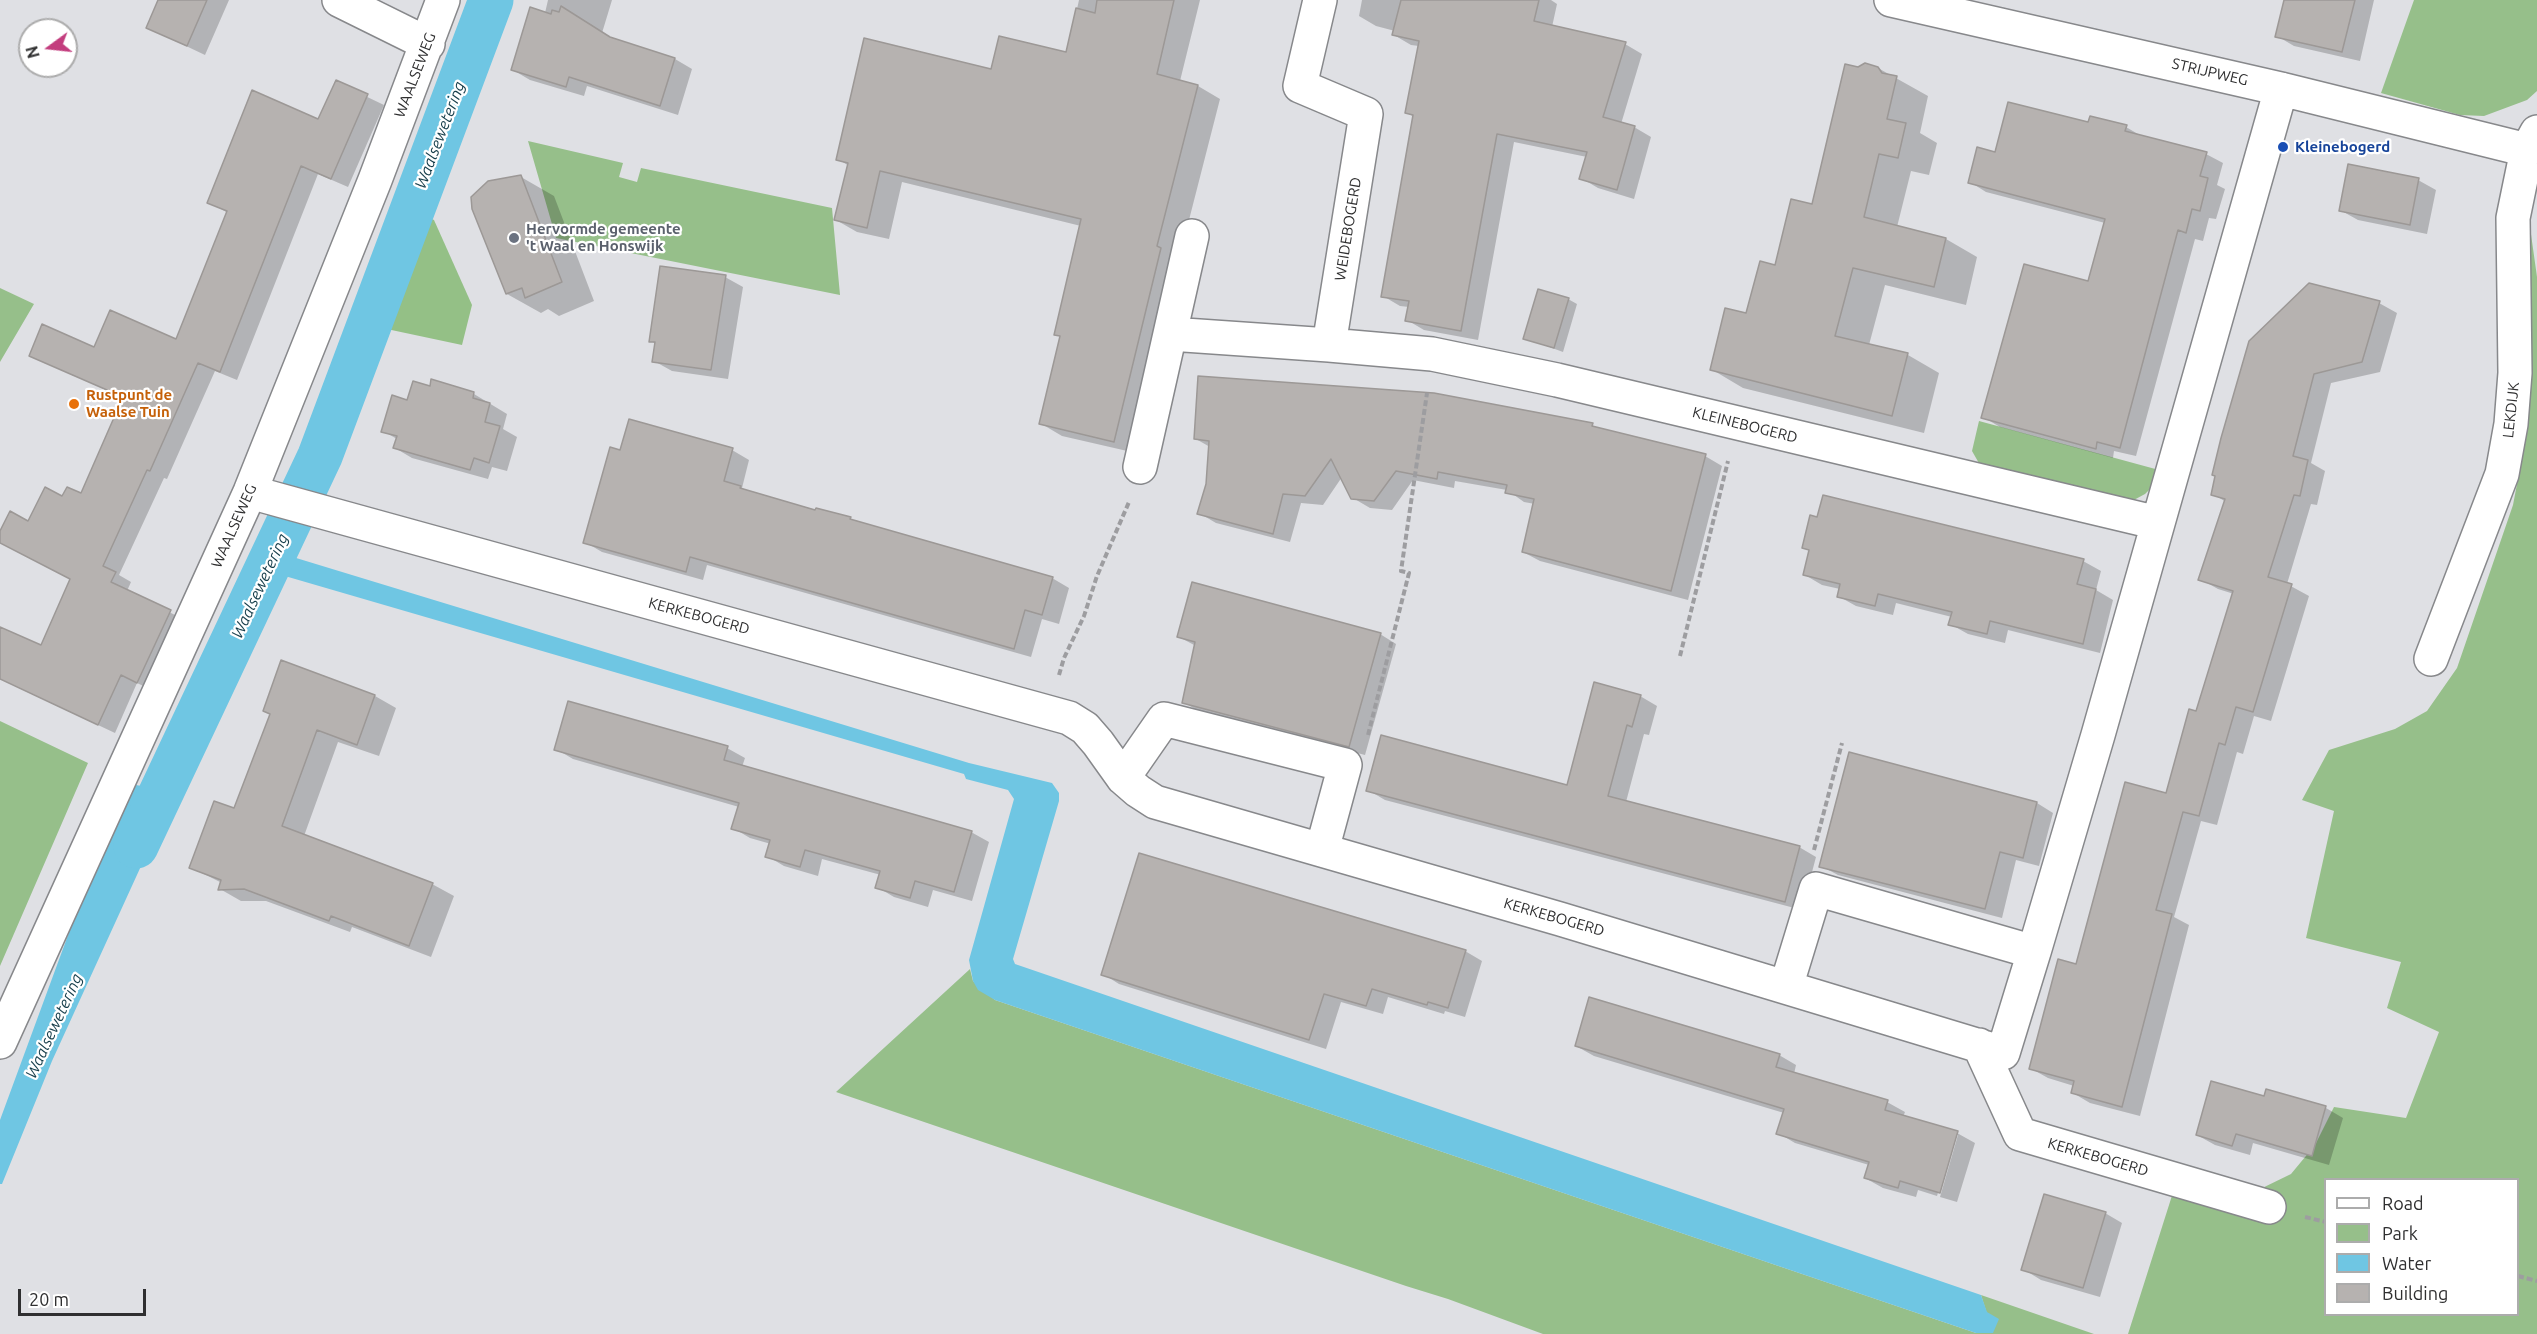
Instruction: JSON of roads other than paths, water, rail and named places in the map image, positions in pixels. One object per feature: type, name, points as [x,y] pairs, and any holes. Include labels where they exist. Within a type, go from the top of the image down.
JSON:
[{"type":"street","points":[[339,0],[428,44]]},
{"type":"street","name":"WAALSEWEG","points":[[0,1042],[250,492],[428,44],[443,0]]},
{"type":"street","name":"WEIDEBOGERD","points":[[1320,0],[1300,86],[1366,114],[1329,345]]},
{"type":"street","name":"STRIJPWEG","points":[[1891,0],[2281,89],[2532,141]]},
{"type":"street","points":[[2158,522],[2281,89]]},
{"type":"street","points":[[2532,141],[2537,215]]},
{"type":"street","name":"LEKDIJK","points":[[2431,659],[2502,474],[2511,424],[2515,373],[2512,218],[2532,141]]},
{"type":"street","points":[[1140,467],[1192,237]]},
{"type":"street","points":[[1170,334],[1329,345]]},
{"type":"street","name":"KLEINEBOGERD","points":[[1329,345],[1432,354],[1557,380],[2158,522]]},
{"type":"street","name":"KERKEBOGERD","points":[[250,492],[1069,718],[1085,728],[1123,778],[1155,802],[2003,1053],[2098,735],[2158,522]]},
{"type":"street","points":[[1123,778],[1164,718],[1345,765],[1323,850]]},
{"type":"street","points":[[1786,987],[1816,889],[2034,952]]},
{"type":"street","name":"KERKEBOGERD","points":[[1979,1045],[2020,1134],[2269,1207]]},
{"type":"water","points":[[283,554],[969,763],[1052,783],[1059,793],[1059,801],[1013,959],[1015,964],[1981,1295],[1987,1312],[1999,1319],[1993,1333],[1976,1333],[995,1000],[978,990],[973,981],[969,960],[1014,799],[1008,790],[966,779],[964,774],[278,574]]},
{"type":"water","points":[[136,785],[162,790],[169,798],[168,807],[52,1061],[2,1184],[0,1184],[0,1120],[85,889]]},
{"type":"waterway","name":"Waalsewetering","points":[[136,846],[320,456],[491,0]]},
{"type":"place","name":"Kleinebogerd","points":[[2283,147]]},
{"type":"place","name":"Hervormde gemeente 't Waal en Honswijk","points":[[514,238]]},
{"type":"place","name":"Rustpunt de Waalse Tuin","points":[[74,404]]}]
